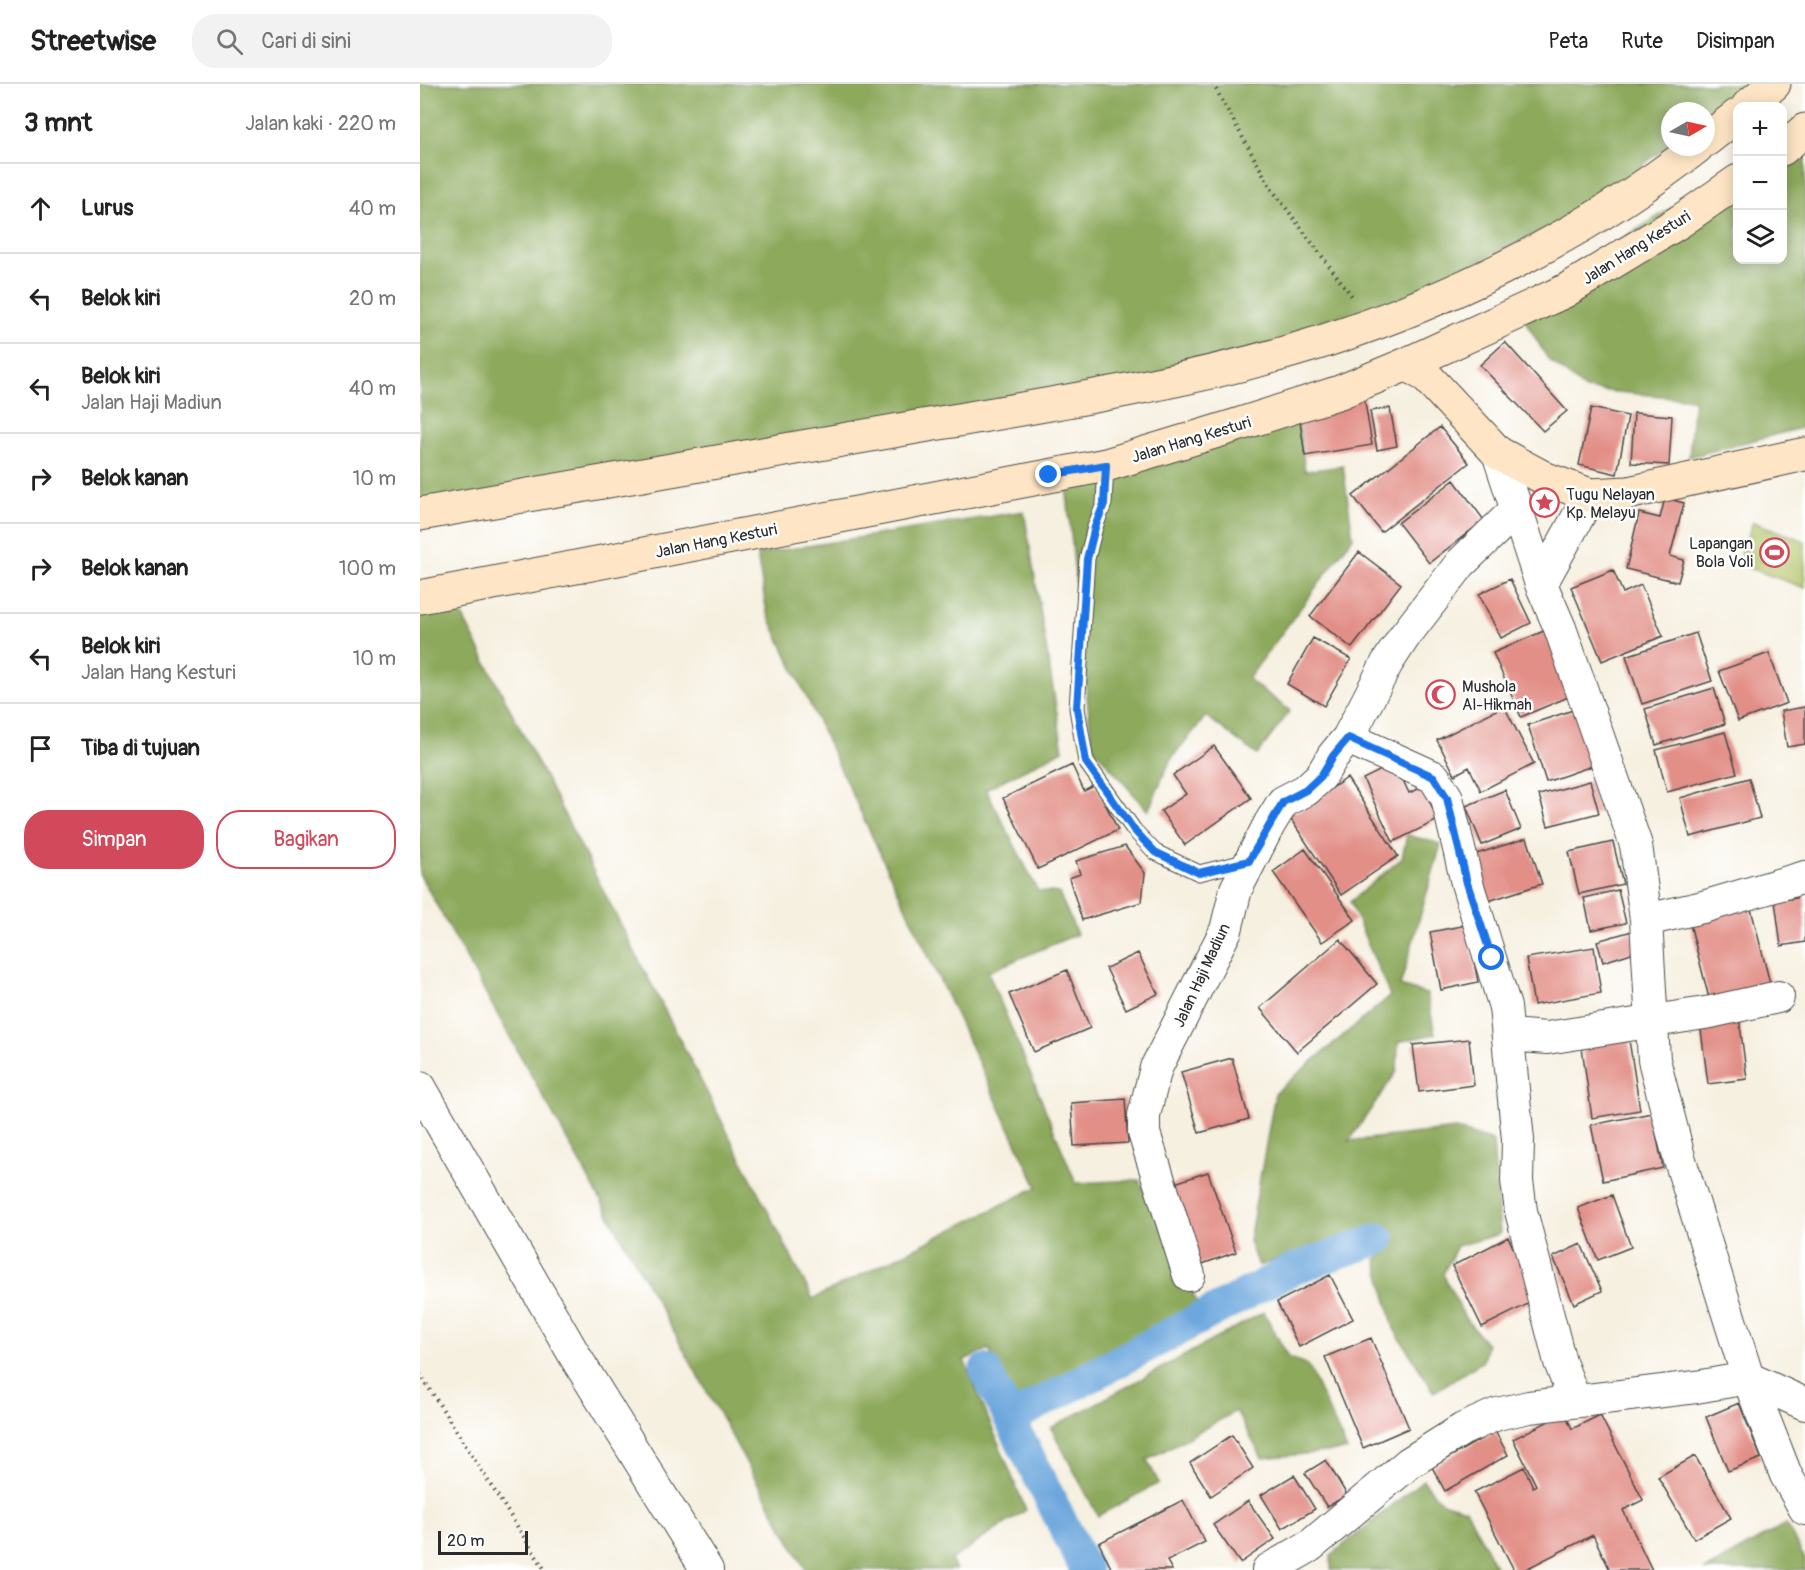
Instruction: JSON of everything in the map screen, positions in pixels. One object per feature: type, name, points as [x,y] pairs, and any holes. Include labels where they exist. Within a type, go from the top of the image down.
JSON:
[{"type":"main road","points":[[1753,102],[1774,84]]},
{"type":"main road","points":[[1715,133],[1733,118]]},
{"type":"main road","points":[[1787,145],[1805,130]]},
{"type":"main road","points":[[420,514],[1077,398],[1223,368],[1321,342],[1444,295],[1534,251],[1653,182],[1686,156]]},
{"type":"main road","name":"Jalan Hang Kesturi","points":[[422,592],[1106,465],[1340,392],[1407,364],[1565,291],[1679,222],[1733,184]]},
{"type":"main road","points":[[1407,364],[1426,376],[1498,453],[1546,479],[1590,495],[1628,493],[1803,456]]},
{"type":"street","points":[[1498,453],[1541,584],[1560,628],[1636,845],[1646,920],[1654,1060],[1679,1157],[1748,1377],[1786,1475],[1805,1509]]},
{"type":"street","points":[[1541,584],[1590,495]]},
{"type":"street","name":"Jalan Haji Madiun","points":[[1189,1275],[1144,1134],[1144,1115],[1156,1068],[1226,930],[1236,889],[1249,861],[1283,802],[1306,790],[1321,776],[1333,756],[1348,738],[1387,663],[1404,637],[1461,563],[1516,510]]},
{"type":"street","points":[[1348,738],[1434,777],[1447,798],[1467,883],[1500,987],[1509,1035],[1518,1140],[1517,1181],[1521,1211],[1560,1362],[1575,1401]]},
{"type":"street","points":[[1646,920],[1703,908],[1805,877]]},
{"type":"street","points":[[1509,1035],[1547,1038],[1711,1012],[1778,997]]},
{"type":"street","points":[[420,1088],[575,1356],[707,1570]]},
{"type":"street","points":[[1268,1570],[1313,1558],[1409,1463],[1463,1429],[1497,1414],[1575,1401],[1696,1387],[1748,1377],[1805,1404]]},
{"type":"lane","points":[[1106,465],[1104,504],[1095,527],[1087,559],[1077,708],[1086,762],[1134,830],[1155,852],[1199,873],[1249,861]]},
{"type":"path","points":[[1213,84],[1271,188],[1372,323]]},
{"type":"path","points":[[420,1374],[545,1570]]},
{"type":"green space","points":[[420,84],[1748,84],[1715,110],[1715,102],[1661,102],[1661,151],[1588,208],[1295,351],[420,526]]},
{"type":"green space","points":[[1805,124],[1805,427],[1689,457],[1694,399],[1585,389],[1548,359],[1515,304],[1733,170],[1733,264],[1787,264],[1787,136]]},
{"type":"green space","points":[[1297,412],[1305,471],[1343,466],[1353,537],[1248,679],[1290,711],[1257,755],[1206,716],[1171,759],[1148,811],[1092,746],[1064,464]]},
{"type":"green space","points":[[1024,511],[1063,750],[986,789],[1038,891],[1059,893],[1077,934],[988,972],[1076,1183],[1139,1180],[1201,1311],[1013,1403],[989,1349],[964,1360],[1026,1510],[951,1560],[956,1570],[806,1570],[420,875],[420,595],[449,590],[813,1299],[1037,1187],[767,613],[757,554]]},
{"type":"green space","name":"Lapangan Bola Voli","points":[[1753,522],[1805,541],[1805,588],[1738,564]]},
{"type":"green space","points":[[1407,835],[1441,844],[1400,986],[1427,994],[1435,1034],[1398,1042],[1397,1071],[1349,1141],[1456,1129],[1493,1141],[1500,1234],[1457,1246],[1443,1274],[1465,1318],[1487,1344],[1483,1361],[1434,1392],[1394,1329],[1376,1259],[1382,1255],[1389,1239],[1378,1230],[1365,1228],[1258,1266],[1249,1241],[1275,1093],[1390,996],[1350,902],[1402,858]]},
{"type":"green space","points":[[1264,1312],[1288,1357],[1308,1365],[1347,1450],[1262,1458],[1236,1411],[1147,1460],[1159,1483],[1098,1516],[1051,1428]]},
{"type":"green space","points":[[1423,1480],[1441,1502],[1466,1509],[1497,1570],[1331,1570],[1331,1555]]},
{"type":"green space","points":[[1786,1524],[1805,1559],[1805,1570],[1705,1570]]},
{"type":"building","points":[[1505,342],[1567,411],[1543,431],[1480,365]]},
{"type":"building","points":[[1364,396],[1372,445],[1305,456],[1298,407]]},
{"type":"building","points":[[1390,408],[1397,446],[1377,450],[1370,411]]},
{"type":"building","points":[[1591,408],[1628,416],[1617,474],[1579,465]]},
{"type":"building","points":[[1634,413],[1672,416],[1669,465],[1631,463]]},
{"type":"building","points":[[1440,427],[1469,463],[1381,532],[1353,496]]},
{"type":"building","points":[[1454,480],[1484,520],[1429,563],[1398,523]]},
{"type":"building","points":[[1665,498],[1684,503],[1670,556],[1684,560],[1678,582],[1626,569],[1639,513],[1660,518]]},
{"type":"building","points":[[1359,552],[1401,584],[1352,648],[1310,616]]},
{"type":"building","points":[[1613,570],[1623,593],[1641,585],[1663,636],[1602,661],[1571,587]]},
{"type":"building","points":[[1510,579],[1531,623],[1501,638],[1479,594]]},
{"type":"building","points":[[1546,630],[1573,695],[1521,717],[1493,653]]},
{"type":"building","points":[[1696,633],[1712,681],[1642,704],[1626,656]]},
{"type":"building","points":[[1313,638],[1351,659],[1324,706],[1287,684]]},
{"type":"building","points":[[1769,653],[1787,703],[1738,721],[1719,671]]},
{"type":"building","points":[[1714,688],[1725,724],[1656,745],[1645,709]]},
{"type":"building","points":[[1504,706],[1534,764],[1481,791],[1469,767],[1455,775],[1437,740]]},
{"type":"building","points":[[1805,707],[1805,744],[1787,747],[1781,711]]},
{"type":"building","points":[[1576,709],[1595,765],[1546,782],[1528,725]]},
{"type":"building","points":[[1725,732],[1737,773],[1667,792],[1656,750]]},
{"type":"building","points":[[1214,746],[1251,798],[1185,845],[1161,811],[1186,794],[1173,775]]},
{"type":"building","points":[[1395,763],[1409,793],[1423,787],[1438,820],[1393,842],[1363,779]]},
{"type":"building","points":[[1072,765],[1084,791],[1096,785],[1118,830],[1038,869],[1003,798]]},
{"type":"building","points":[[1347,778],[1398,856],[1341,895],[1284,809],[1298,811]]},
{"type":"building","points":[[1749,778],[1760,818],[1690,837],[1680,798]]},
{"type":"building","points":[[1590,781],[1599,813],[1548,826],[1539,795]]},
{"type":"building","points":[[1505,790],[1521,829],[1482,845],[1466,806]]},
{"type":"building","points":[[1527,838],[1542,884],[1485,902],[1470,856]]},
{"type":"building","points":[[1613,842],[1623,884],[1579,894],[1569,852]]},
{"type":"building","points":[[1125,846],[1145,873],[1142,902],[1082,920],[1069,878],[1080,874],[1076,861]]},
{"type":"building","points":[[1305,849],[1355,920],[1322,942],[1273,872]]},
{"type":"building","points":[[1805,883],[1805,942],[1781,946],[1775,901],[1796,898],[1795,885]]},
{"type":"building","points":[[1618,890],[1626,923],[1591,930],[1584,898]]},
{"type":"building","points":[[1749,901],[1772,991],[1711,1006],[1688,916]]},
{"type":"building","points":[[1467,925],[1478,982],[1441,990],[1430,932]]},
{"type":"building","points":[[1632,931],[1638,951],[1603,962],[1597,941]]},
{"type":"building","points":[[1340,939],[1377,984],[1297,1052],[1260,1008]]},
{"type":"building","points":[[1594,947],[1601,993],[1534,1005],[1526,958]]},
{"type":"building","points":[[1138,953],[1158,994],[1126,1009],[1106,968]]},
{"type":"building","points":[[1067,970],[1090,1028],[1034,1052],[1009,994]]},
{"type":"building","points":[[1739,1017],[1747,1079],[1708,1084],[1700,1022]]},
{"type":"building","points":[[1627,1027],[1640,1110],[1592,1118],[1580,1034]]},
{"type":"building","points":[[1469,1039],[1474,1085],[1419,1092],[1413,1045]]},
{"type":"building","points":[[1232,1058],[1249,1119],[1199,1133],[1181,1072]]},
{"type":"building","points":[[1125,1099],[1128,1143],[1074,1146],[1071,1103]]},
{"type":"building","points":[[1652,1113],[1663,1168],[1603,1181],[1591,1125]]},
{"type":"building","points":[[1208,1172],[1236,1252],[1191,1268],[1163,1187]]},
{"type":"building","points":[[1612,1195],[1631,1247],[1598,1260],[1578,1208]]},
{"type":"building","points":[[1508,1237],[1538,1299],[1482,1327],[1452,1266]]},
{"type":"building","points":[[1581,1244],[1602,1291],[1574,1304],[1553,1257]]},
{"type":"building","points":[[1330,1275],[1353,1319],[1299,1347],[1277,1302]]},
{"type":"building","points":[[1371,1338],[1409,1428],[1363,1448],[1325,1357]]},
{"type":"building","points":[[1739,1403],[1761,1458],[1728,1471],[1706,1417]]},
{"type":"building","points":[[1565,1413],[1572,1429],[1600,1415],[1643,1500],[1623,1510],[1652,1570],[1610,1570],[1593,1535],[1524,1570],[1514,1570],[1474,1492],[1524,1467],[1533,1487],[1536,1485],[1513,1439]]},
{"type":"building","points":[[1495,1431],[1508,1455],[1445,1491],[1432,1467]]},
{"type":"building","points":[[1232,1435],[1253,1468],[1211,1496],[1190,1463]]},
{"type":"building","points":[[1695,1456],[1731,1518],[1694,1539],[1658,1477]]},
{"type":"building","points":[[1326,1460],[1347,1495],[1327,1507],[1305,1473]]},
{"type":"building","points":[[1294,1475],[1315,1509],[1282,1529],[1261,1495]]},
{"type":"building","points":[[1183,1500],[1205,1542],[1167,1561],[1172,1570],[1112,1570],[1099,1543]]},
{"type":"building","points":[[1248,1501],[1275,1539],[1240,1563],[1213,1525]]},
{"type":"waterway","points":[[1010,1419],[1293,1269],[1379,1239]]},
{"type":"waterway","points":[[985,1370],[1086,1570]]},
{"type":"place","name":"Tugu Nelayan Kp. Melayu","points":[[1545,503]]},
{"type":"place","name":"Lapangan Bola Voli","points":[[1774,552]]},
{"type":"place","name":"Mushola Al-Hikmah","points":[[1441,695]]},
{"type":"route","points":[[1049,475],[1106,465],[1104,504],[1095,527],[1087,559],[1077,708],[1080,740],[1086,762],[1134,830],[1155,852],[1199,873],[1249,861],[1283,802],[1306,790],[1321,776],[1333,756],[1348,738],[1434,777],[1447,798],[1467,883],[1492,958]]}]
